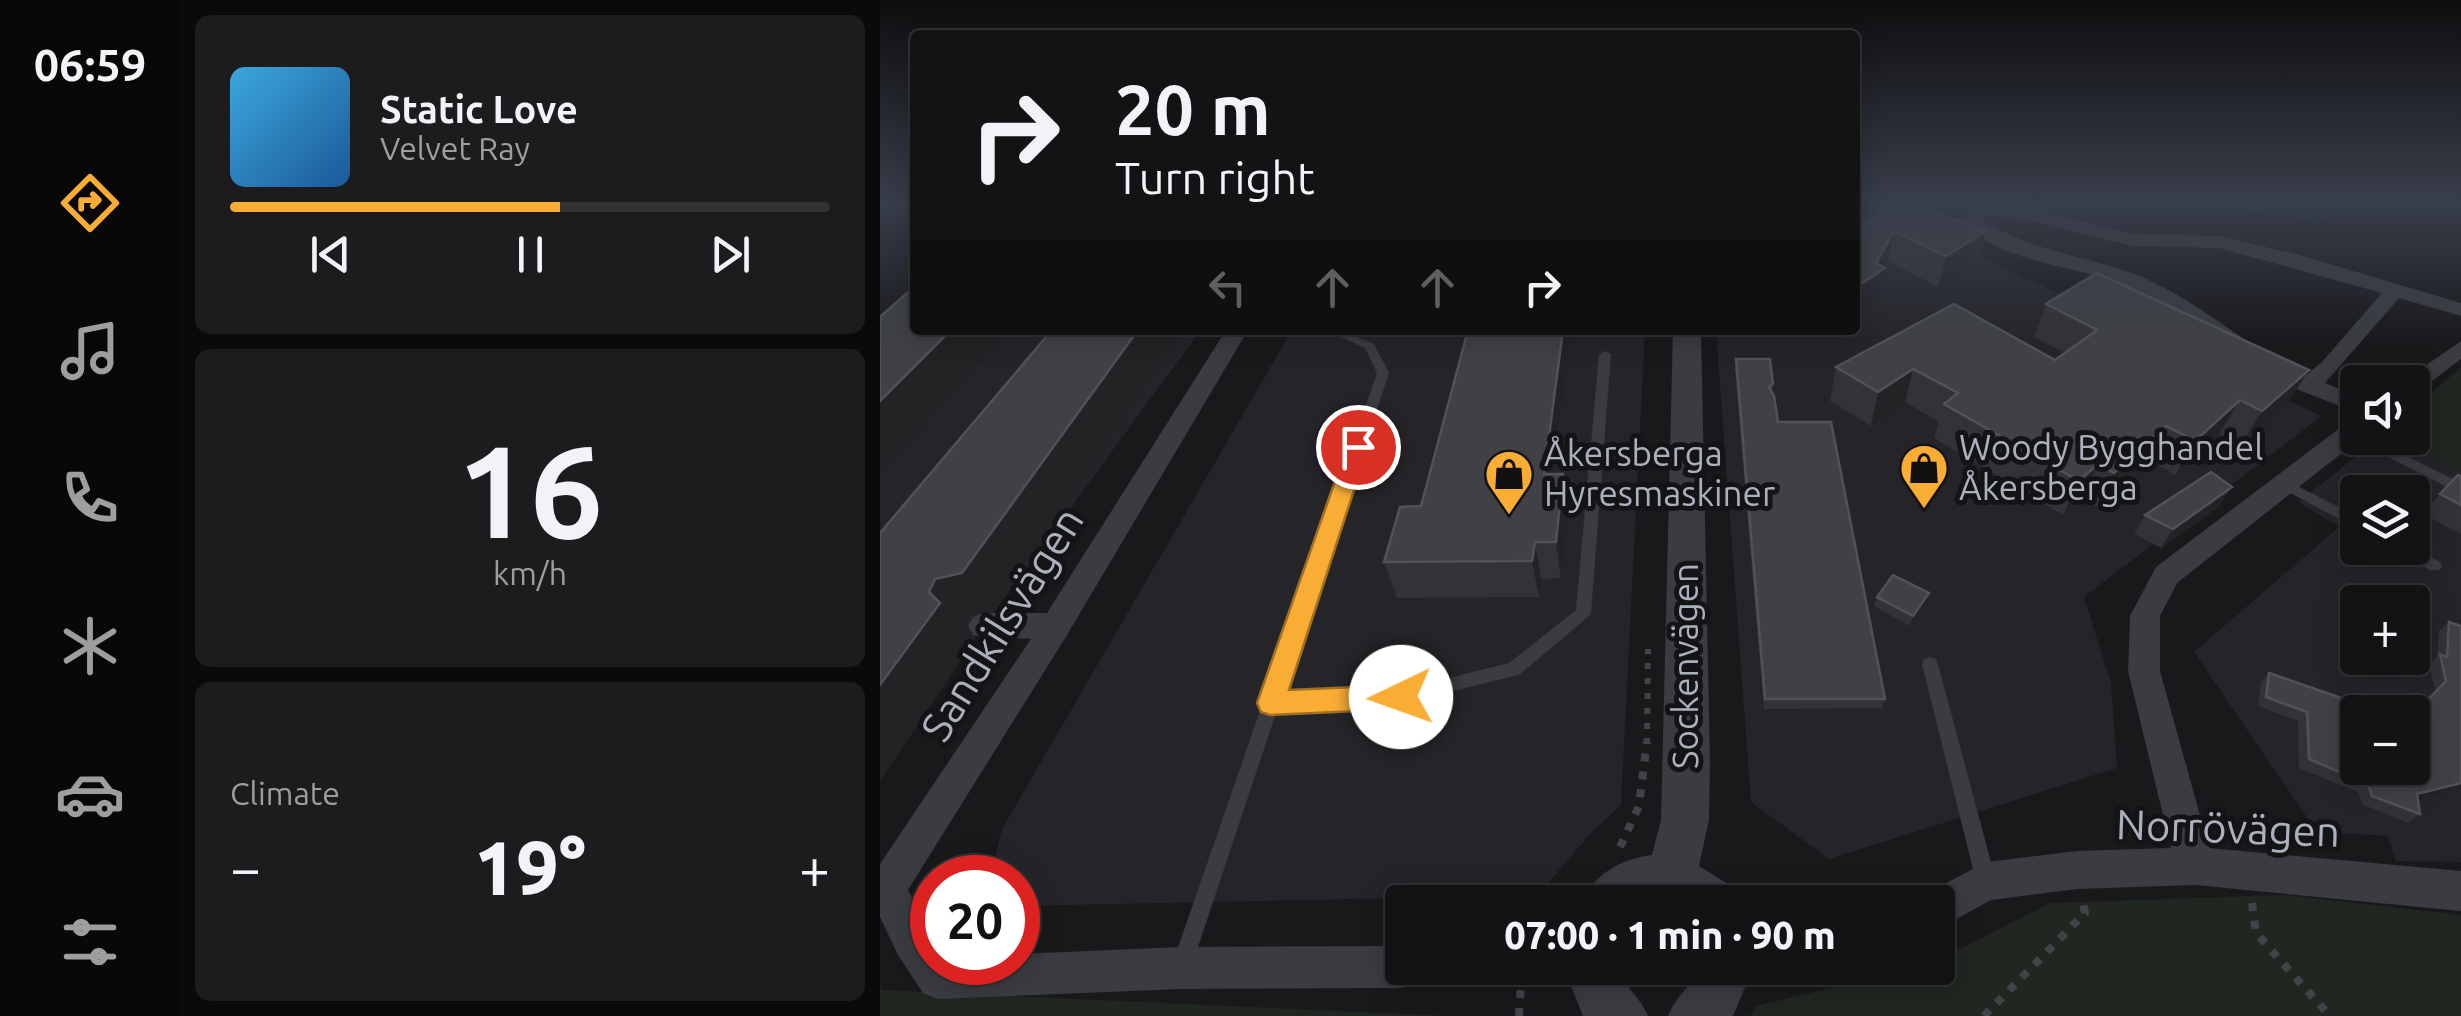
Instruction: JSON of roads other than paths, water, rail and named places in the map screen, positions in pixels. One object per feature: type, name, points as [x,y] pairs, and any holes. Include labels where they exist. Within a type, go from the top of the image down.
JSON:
[{"type":"street","points":[[2020,248],[2118,275],[2150,288],[2286,377],[2308,385],[2340,412]]},
{"type":"street","points":[[2247,248],[2461,310]]},
{"type":"street","points":[[2308,385],[2330,368],[2396,290]]},
{"type":"street","name":"Sandkilsvägen","points":[[1234,335],[1056,626],[887,888],[912,941],[938,978],[1181,968],[1385,968]]},
{"type":"street","name":"Sockenvägen","points":[[1686,335],[1688,763],[1684,820],[1689,885]]},
{"type":"street","points":[[2430,371],[2461,348]]},
{"type":"street","points":[[2195,866],[2144,671],[2146,616],[2166,575],[2340,440]]},
{"type":"street","points":[[984,626],[1056,626]]},
{"type":"street","name":"Norrövägen","points":[[1955,899],[1986,881],[2077,870],[2195,866],[2461,891]]},
{"type":"street","points":[[1611,878],[1633,884],[1657,878],[1675,885]]},
{"type":"street","points":[[1597,985],[1601,996],[1621,1016]]},
{"type":"street","points":[[1695,1016],[1713,1000],[1720,985]]},
{"type":"lane","points":[[1181,968],[1382,373],[1370,346],[1343,335]]},
{"type":"lane","points":[[1270,703],[1401,697],[1514,668],[1583,614],[1605,354]]},
{"type":"lane","points":[[2404,455],[2461,489]]},
{"type":"lane","points":[[2284,484],[2340,514]]},
{"type":"lane","points":[[2430,563],[2436,566]]},
{"type":"lane","points":[[1930,664],[1986,881]]},
{"type":"place","name":"Woody Bygghandel Åkersberga","points":[[1924,510]]},
{"type":"place","name":"Åkersberga Hyresmaskiner","points":[[1509,516]]}]
